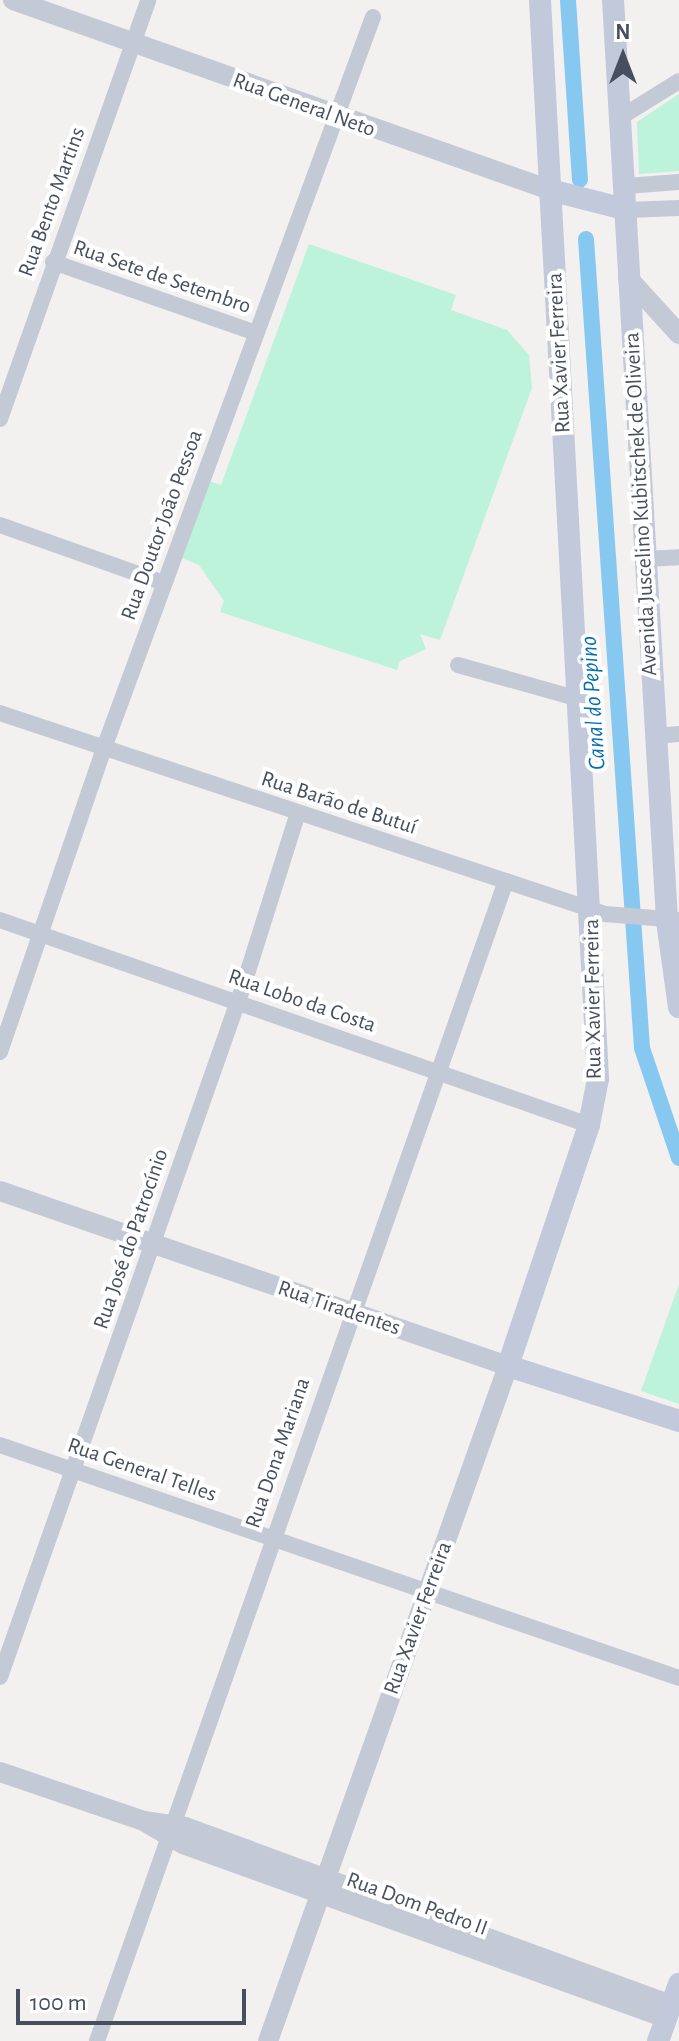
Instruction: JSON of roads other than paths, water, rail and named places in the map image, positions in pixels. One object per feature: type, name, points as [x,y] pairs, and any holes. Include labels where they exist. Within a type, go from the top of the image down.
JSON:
[{"type":"main road","name":"Rua Xavier Ferreira","points":[[508,1366],[589,1125],[598,1079],[598,912],[579,699],[540,0]]},
{"type":"main road","name":"Avenida Juscelino Kubitschek de Oliveira","points":[[613,0],[628,210],[628,278],[644,559],[679,1007]]},
{"type":"main road","points":[[598,202],[626,186]]},
{"type":"main road","name":"Rua General Neto","points":[[550,190],[628,210]]},
{"type":"main road","name":"Rua Tiradentes","points":[[508,1366],[679,1421]]},
{"type":"main road","points":[[658,2041],[675,2008]]},
{"type":"street","name":"Rua General Neto","points":[[13,0],[333,116],[550,190]]},
{"type":"street","name":"Rua Bento Martins","points":[[0,419],[148,0]]},
{"type":"street","name":"Rua Doutor João Pessoa","points":[[0,1052],[44,934],[104,748],[333,116],[373,17]]},
{"type":"street","points":[[621,117],[679,81]]},
{"type":"street","points":[[626,186],[679,182]]},
{"type":"street","points":[[628,210],[679,208]]},
{"type":"street","name":"Rua Sete de Setembro","points":[[53,262],[256,333]]},
{"type":"street","points":[[628,278],[671,328]]},
{"type":"street","points":[[632,342],[636,327],[647,321],[671,328]]},
{"type":"street","points":[[0,525],[164,583]]},
{"type":"street","points":[[644,559],[679,557]]},
{"type":"street","points":[[458,665],[579,699]]},
{"type":"street","name":"Rua Barão de Butuí","points":[[0,713],[598,912],[644,920],[673,920]]},
{"type":"street","points":[[656,736],[679,734]]},
{"type":"street","name":"Rua José do Patrocínio","points":[[0,1677],[238,1002],[298,813]]},
{"type":"street","name":"Rua Dona Mariana","points":[[97,2041],[168,1829],[506,881]]},
{"type":"street","name":"Rua Lobo da Costa","points":[[0,920],[589,1125]]},
{"type":"street","name":"Rua Tiradentes","points":[[0,1191],[508,1366]]},
{"type":"street","name":"Rua Xavier Ferreira","points":[[268,2041],[508,1366]]},
{"type":"street","name":"Rua General Telles","points":[[0,1445],[679,1678]]},
{"type":"street","name":"Rua Dom Pedro II","points":[[0,1772],[168,1829],[616,1992],[675,2008]]},
{"type":"waterway","name":"Canal do Pepino","points":[[568,0],[580,180]]},
{"type":"waterway","name":"Canal do Pepino","points":[[586,239],[642,1048],[679,1158]]}]
